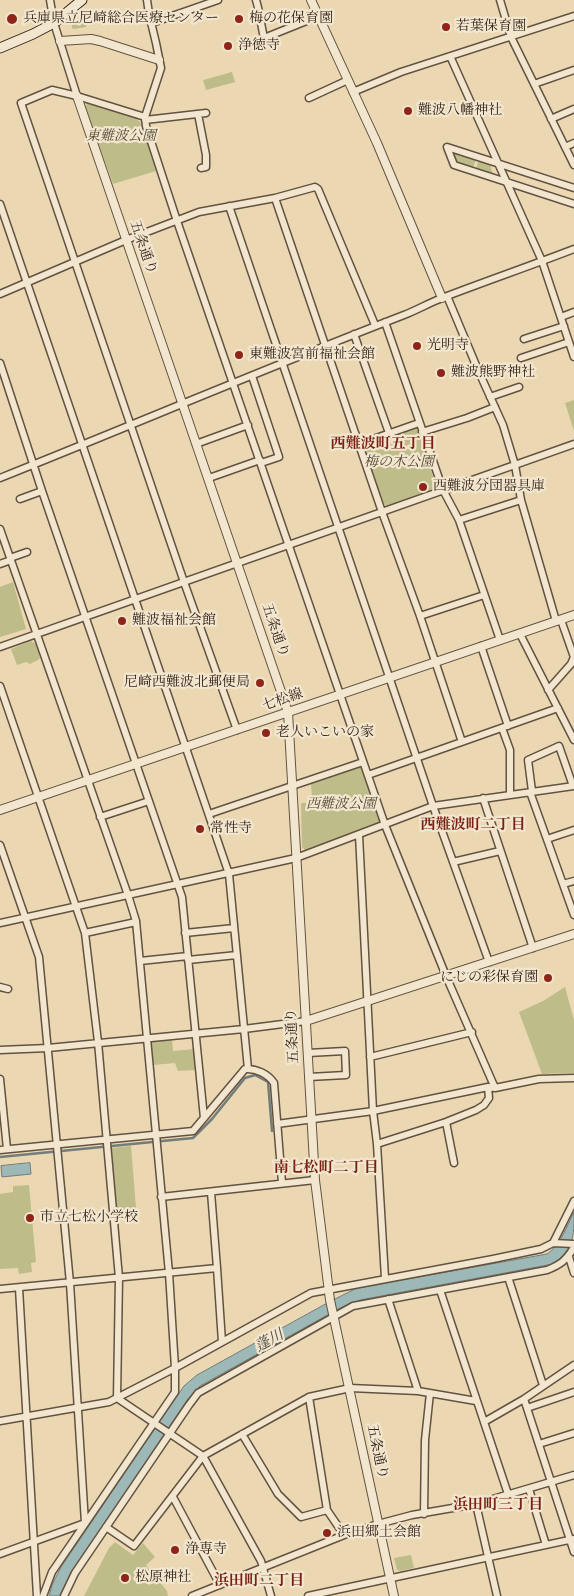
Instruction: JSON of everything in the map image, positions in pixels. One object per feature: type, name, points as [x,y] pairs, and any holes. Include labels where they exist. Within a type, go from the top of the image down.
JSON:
[{"type":"main road","points":[[0,48],[54,23],[82,0]]},
{"type":"street","points":[[147,0],[160,68],[145,118],[176,220],[385,825],[446,976],[472,1032],[492,1088],[489,1098],[484,1105],[446,1122],[378,1144]]},
{"type":"street","points":[[152,23],[218,0]]},
{"type":"street","points":[[256,0],[264,38],[319,16]]},
{"type":"street","points":[[312,0],[444,297],[504,425],[515,465],[521,500],[559,621],[574,657],[571,664],[548,690]]},
{"type":"street","points":[[500,0],[511,37],[574,165]]},
{"type":"street","name":"五条通り","points":[[50,1],[54,23],[77,96],[288,712],[315,1180],[330,1300],[394,1596]]},
{"type":"street","points":[[353,92],[401,72],[574,16]]},
{"type":"street","points":[[60,41],[91,39],[159,60]]},
{"type":"street","points":[[450,56],[542,261],[574,357]]},
{"type":"street","points":[[534,84],[574,70]]},
{"type":"street","points":[[312,98],[348,80]]},
{"type":"street","points":[[206,114],[145,118],[52,90],[21,103],[184,582],[237,730]]},
{"type":"street","points":[[551,119],[574,109]]},
{"type":"street","points":[[198,114],[209,155],[206,167],[201,168]]},
{"type":"street","points":[[565,147],[574,143]]},
{"type":"street","points":[[574,188],[447,147],[454,165],[574,204]]},
{"type":"street","points":[[0,294],[126,240],[199,212],[275,198],[315,187],[318,189],[375,325]]},
{"type":"street","points":[[275,198],[462,742]]},
{"type":"street","points":[[0,204],[229,874],[248,1069]]},
{"type":"street","points":[[229,206],[433,806],[489,962]]},
{"type":"street","points":[[0,478],[444,297],[574,249]]},
{"type":"street","points":[[560,316],[574,312]]},
{"type":"street","points":[[385,322],[422,432],[443,490],[459,520],[500,640]]},
{"type":"street","points":[[524,339],[564,326]]},
{"type":"street","points":[[354,334],[389,433]]},
{"type":"street","points":[[521,358],[569,342]]},
{"type":"street","points":[[0,364],[182,897],[204,1118]]},
{"type":"street","points":[[208,478],[279,457],[252,376]]},
{"type":"street","points":[[490,397],[519,387]]},
{"type":"street","points":[[422,432],[495,407]]},
{"type":"street","points":[[359,444],[419,423]]},
{"type":"street","points":[[196,444],[248,425]]},
{"type":"street","points":[[0,647],[574,444]]},
{"type":"street","points":[[20,499],[42,491]]},
{"type":"street","points":[[459,520],[521,500]]},
{"type":"street","points":[[0,529],[136,922],[169,1273],[175,1368],[174,1392],[155,1423],[52,1572],[43,1596]]},
{"type":"street","points":[[0,564],[27,552]]},
{"type":"street","points":[[420,616],[484,595]]},
{"type":"street","name":"七松線","points":[[0,810],[574,615]]},
{"type":"street","points":[[520,634],[574,740]]},
{"type":"street","points":[[481,646],[510,750],[510,795]]},
{"type":"street","points":[[0,686],[85,933],[98,1042],[119,1278],[117,1398]]},
{"type":"street","points":[[368,775],[558,708]]},
{"type":"street","points":[[0,923],[23,915],[178,885],[296,858],[433,806],[483,798],[510,795],[531,792],[573,786],[559,746],[528,760],[531,792],[574,915]]},
{"type":"street","points":[[209,814],[363,762]]},
{"type":"street","points":[[483,798],[533,948]]},
{"type":"street","points":[[100,817],[149,801]]},
{"type":"street","points":[[547,839],[574,830]]},
{"type":"street","points":[[359,835],[373,1111],[378,1144],[385,1278]]},
{"type":"street","points":[[0,845],[39,957],[70,1283],[85,1523]]},
{"type":"street","points":[[453,862],[500,851]]},
{"type":"street","points":[[563,884],[574,881]]},
{"type":"street","points":[[85,933],[136,922]]},
{"type":"street","points":[[186,932],[234,928]]},
{"type":"street","points":[[0,1050],[48,1048],[306,1021],[574,934]]},
{"type":"street","points":[[140,961],[237,955]]},
{"type":"street","points":[[0,987],[8,988]]},
{"type":"street","points":[[370,1057],[472,1032]]},
{"type":"street","points":[[308,1053],[345,1051],[346,1075],[309,1077]]},
{"type":"street","points":[[0,1079],[3,1150],[193,1132],[245,1069],[262,1072],[274,1084],[282,1183]]},
{"type":"street","points":[[277,1124],[373,1111],[539,1079],[574,1078]]},
{"type":"street","points":[[446,1122],[454,1163]]},
{"type":"street","points":[[161,1197],[315,1180]]},
{"type":"street","points":[[211,1192],[222,1342]]},
{"type":"street","points":[[554,1243],[574,1201]]},
{"type":"street","points":[[0,1421],[109,1402],[311,1293],[541,1249],[554,1243],[573,1245],[569,1257],[546,1270],[353,1306],[198,1393],[75,1573],[64,1596]]},
{"type":"street","points":[[569,1257],[574,1272]]},
{"type":"street","points":[[0,1289],[217,1268]]},
{"type":"street","points":[[508,1277],[543,1386]]},
{"type":"street","points":[[19,1288],[37,1596]]},
{"type":"street","points":[[440,1290],[508,1494]]},
{"type":"street","points":[[388,1299],[418,1391]]},
{"type":"street","points":[[484,1422],[574,1365]]},
{"type":"street","points":[[106,1527],[134,1546],[203,1456],[309,1397],[350,1388],[418,1391],[476,1400]]},
{"type":"street","points":[[527,1408],[574,1392]]},
{"type":"street","points":[[424,1514],[425,1440],[430,1393]]},
{"type":"street","points":[[309,1397],[327,1510],[344,1535]]},
{"type":"street","points":[[117,1398],[203,1456],[261,1561],[271,1596]]},
{"type":"street","points":[[524,1398],[572,1539],[574,1552]]},
{"type":"street","points":[[539,1444],[574,1433]]},
{"type":"street","points":[[242,1434],[278,1494],[301,1517],[327,1510]]},
{"type":"street","points":[[192,1596],[344,1535],[378,1524],[476,1504],[574,1475]]},
{"type":"street","points":[[529,1488],[546,1545]]},
{"type":"street","points":[[173,1497],[220,1585]]},
{"type":"street","points":[[476,1504],[497,1596]]},
{"type":"street","points":[[0,1554],[85,1523]]},
{"type":"street","points":[[308,1596],[572,1539]]},
{"type":"green space","points":[[86,17],[86,27],[72,28],[72,25]]},
{"type":"green space","points":[[232,72],[235,82],[206,90],[203,80]]},
{"type":"green space","name":"東難波公園","points":[[88,103],[135,117],[141,123],[156,171],[113,184],[85,106]]},
{"type":"green space","points":[[452,152],[476,159],[473,168],[456,163]]},
{"type":"green space","points":[[479,159],[489,162],[493,174],[476,169]]},
{"type":"green space","points":[[574,400],[574,431],[565,403]]},
{"type":"green space","name":"梅の木公園","points":[[414,427],[417,428],[436,485],[435,488],[387,506],[384,504],[363,446],[365,443]]},
{"type":"green space","points":[[13,582],[26,629],[0,637],[0,587]]},
{"type":"green space","points":[[31,641],[36,644],[40,658],[30,664],[26,662],[17,665],[11,649]]},
{"type":"green space","name":"西難波公園","points":[[360,767],[380,820],[378,823],[306,851],[302,847],[301,803],[309,803],[309,798],[312,798],[311,784]]},
{"type":"green space","points":[[565,987],[574,1020],[574,1073],[542,1074],[519,1012],[543,1001]]},
{"type":"green space","points":[[172,1039],[173,1051],[194,1049],[196,1070],[178,1071],[175,1063],[153,1065],[151,1042],[153,1040]]},
{"type":"green space","points":[[131,1146],[136,1208],[117,1210],[111,1148]]},
{"type":"green space","points":[[29,1185],[36,1262],[31,1263],[32,1272],[19,1274],[18,1268],[0,1269],[0,1194],[13,1192],[13,1186]]},
{"type":"green space","name":"松原神社","points":[[115,1542],[133,1555],[143,1543],[155,1557],[146,1565],[167,1591],[168,1596],[84,1596],[109,1548]]},
{"type":"green space","points":[[411,1555],[414,1568],[397,1570],[394,1558]]},
{"type":"water","points":[[30,1163],[31,1174],[2,1177],[1,1166]]},
{"type":"water","name":"蓬川","points":[[574,1212],[573,1236],[569,1247],[553,1264],[360,1300],[340,1308],[200,1386],[187,1400],[70,1576],[61,1596],[49,1596],[61,1567],[184,1386],[197,1375],[357,1288],[547,1254],[560,1240]]},
{"type":"waterway","points":[[0,1157],[193,1138],[212,1119],[245,1078],[255,1075],[268,1082],[272,1131]]},
{"type":"place","name":"兵庫県立尼崎総合医療センター","points":[[12,19]]},
{"type":"place","name":"梅の花保育園","points":[[239,19]]},
{"type":"place","name":"若葉保育園","points":[[446,27]]},
{"type":"place","name":"浄徳寺","points":[[228,46]]},
{"type":"place","name":"難波八幡神社","points":[[408,111]]},
{"type":"place","name":"光明寺","points":[[417,346]]},
{"type":"place","name":"東難波宮前福祉会館","points":[[239,355]]},
{"type":"place","name":"難波熊野神社","points":[[441,373]]},
{"type":"place","name":"西難波分団器具庫","points":[[423,487]]},
{"type":"place","name":"難波福祉会館","points":[[122,621]]},
{"type":"place","name":"尼崎西難波北郵便局","points":[[260,683]]},
{"type":"place","name":"老人いこいの家","points":[[266,733]]},
{"type":"place","name":"常性寺","points":[[200,829]]},
{"type":"place","name":"にじの彩保育園","points":[[548,978]]},
{"type":"place","name":"市立七松小学校","points":[[30,1218]]},
{"type":"place","name":"浜田郷土会館","points":[[327,1533]]},
{"type":"place","name":"浄専寺","points":[[175,1550]]},
{"type":"place","name":"松原神社","points":[[125,1578]]},
{"type":"district","name":"西難波町五丁目","points":[[383,445]]},
{"type":"district","name":"西難波町二丁目","points":[[473,826]]},
{"type":"district","name":"南七松町二丁目","points":[[326,1169]]},
{"type":"district","name":"浜田町三丁目","points":[[498,1506]]},
{"type":"district","name":"浜田町二丁目","points":[[259,1582]]}]
